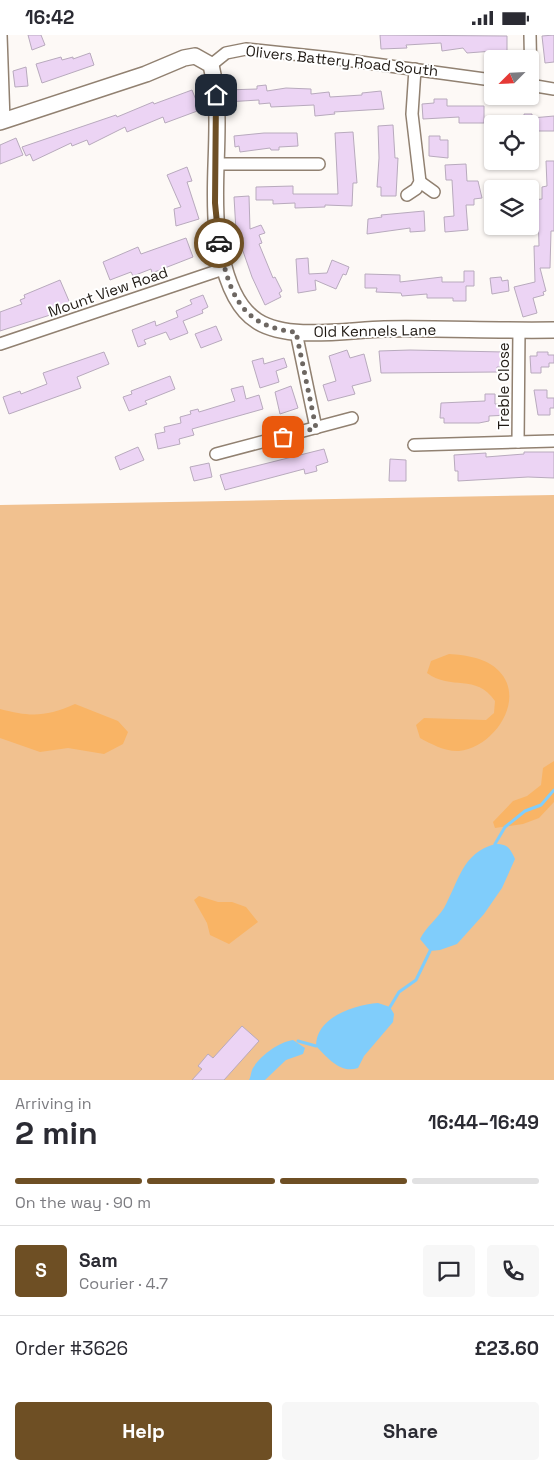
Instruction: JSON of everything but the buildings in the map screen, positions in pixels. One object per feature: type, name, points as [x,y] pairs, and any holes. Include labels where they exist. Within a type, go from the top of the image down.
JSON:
[{"type":"street","points":[[1,35],[2,121],[146,73],[184,58],[195,56],[211,65]]},
{"type":"street","points":[[530,35],[530,50]]},
{"type":"street","name":"Olivers Battery Road South","points":[[211,65],[226,53],[246,49],[484,79]]},
{"type":"street","name":"Old Kennels Lane","points":[[211,65],[216,95],[215,203],[217,233],[231,289],[247,313],[266,326],[296,332],[384,329],[554,331]]},
{"type":"street","points":[[415,69],[412,114],[420,182],[434,192]]},
{"type":"street","points":[[539,86],[554,89]]},
{"type":"street","points":[[216,164],[319,164]]},
{"type":"street","points":[[407,195],[420,182]]},
{"type":"street","name":"Mount View Road","points":[[0,344],[226,268]]},
{"type":"street","name":"Treble Close","points":[[518,442],[519,331]]},
{"type":"street","points":[[296,332],[316,428]]},
{"type":"street","points":[[216,454],[352,418]]},
{"type":"street","name":"Treble Close","points":[[414,445],[554,441]]},
{"type":"shaded area","points":[[554,495],[554,1080],[0,1080],[0,505]]},
{"type":"shaded area","points":[[449,654],[476,658],[489,663],[499,671],[507,683],[509,695],[508,708],[494,732],[472,748],[459,751],[444,749],[420,738],[416,725],[424,718],[486,720],[494,713],[495,701],[488,692],[480,687],[445,681],[427,673],[431,661]]},
{"type":"shaded area","points":[[75,704],[118,721],[128,732],[123,744],[104,754],[68,748],[40,752],[0,738],[0,709],[38,714],[55,711]]},
{"type":"shaded area","points":[[554,761],[554,802],[539,818],[523,824],[495,828],[493,822],[513,801],[527,796],[541,785],[543,768]]},
{"type":"shaded area","points":[[199,896],[218,902],[232,902],[246,907],[258,922],[229,944],[210,935],[207,923],[194,900]]},
{"type":"water","points":[[495,844],[508,847],[515,859],[502,888],[484,914],[457,944],[440,950],[430,951],[420,939],[422,935],[444,908],[468,861],[484,848]]},
{"type":"water","points":[[378,1003],[390,1007],[394,1014],[393,1022],[364,1056],[358,1068],[346,1069],[340,1067],[316,1046],[322,1027],[329,1020],[358,1006]]},
{"type":"water","points":[[293,1040],[305,1048],[303,1054],[286,1060],[265,1080],[249,1080],[256,1063],[265,1054],[282,1043]]},
{"type":"waterway","points":[[495,844],[505,827],[525,811],[541,805],[554,790]]},
{"type":"waterway","points":[[390,1007],[399,992],[416,980],[430,951]]},
{"type":"waterway","points":[[298,1041],[316,1046]]},
{"type":"way so far","points":[[219,243],[231,289],[240,305],[256,321],[266,326],[296,332],[316,428],[283,437]]},
{"type":"route","points":[[216,95],[215,203],[219,243]]}]
